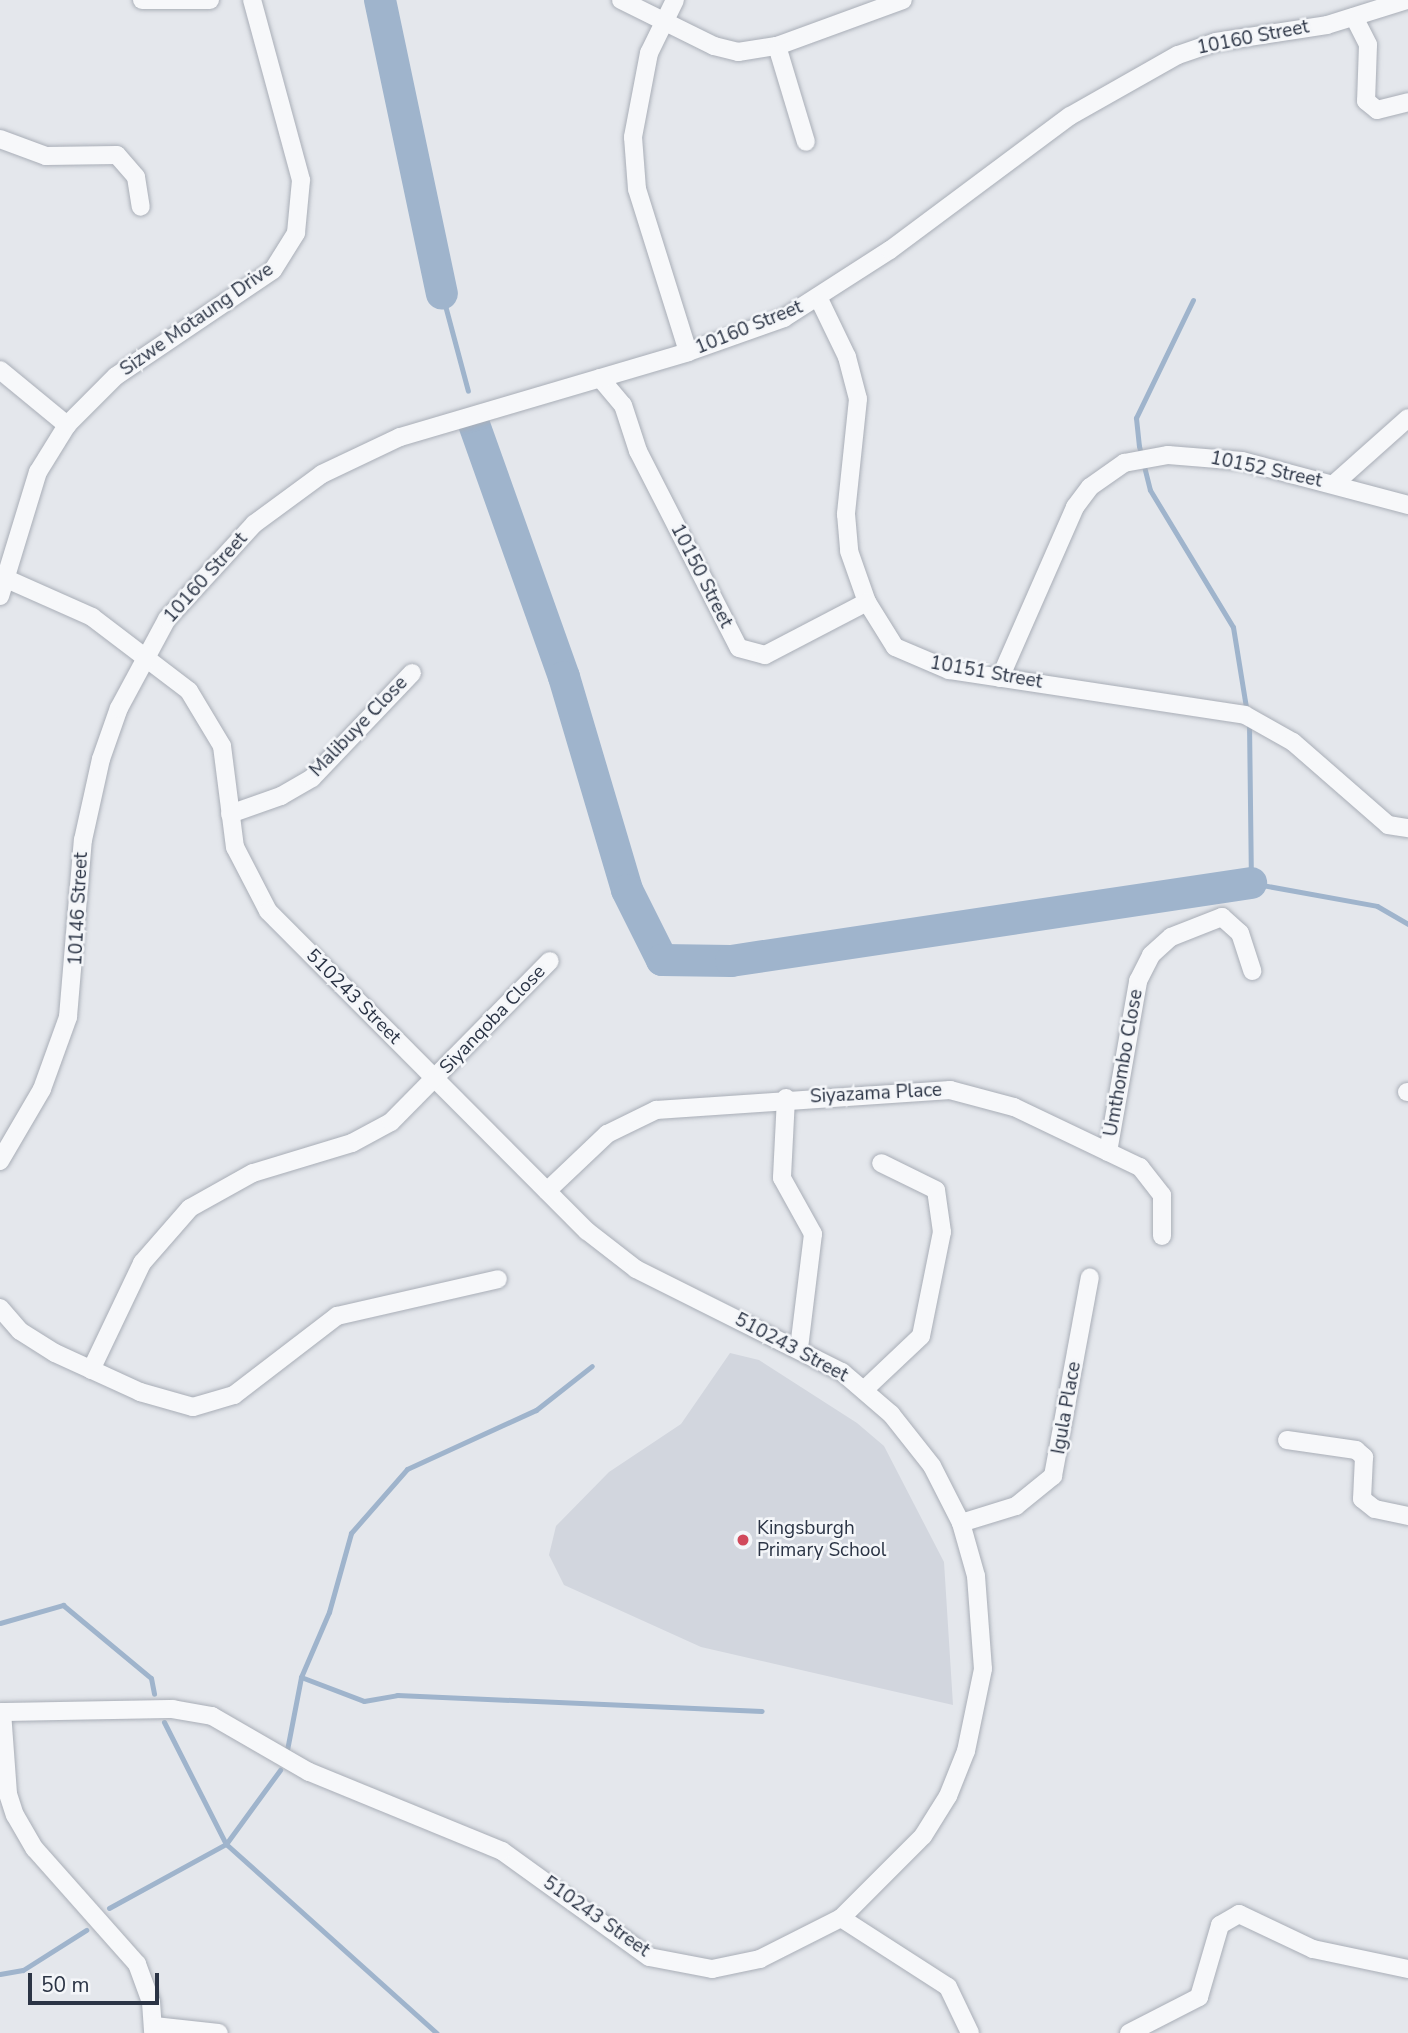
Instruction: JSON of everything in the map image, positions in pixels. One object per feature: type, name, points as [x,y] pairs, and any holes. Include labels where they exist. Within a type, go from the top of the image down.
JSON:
[{"type":"street","points":[[142,0],[210,0]]},
{"type":"street","name":"Sizwe Motaung Drive","points":[[0,596],[3,576],[38,472],[67,425],[116,376],[273,270],[292,243],[300,218],[301,180],[252,0]]},
{"type":"street","points":[[621,0],[726,50],[777,46],[903,0]]},
{"type":"street","points":[[675,0],[662,21],[641,81],[634,160],[647,223],[688,352]]},
{"type":"street","name":"10160 Street","points":[[145,652],[222,553],[322,474],[400,437],[688,352],[819,299],[1070,116],[1150,67],[1216,42],[1354,17],[1407,0]]},
{"type":"street","points":[[1354,17],[1368,45],[1366,102],[1377,110],[1408,102]]},
{"type":"street","points":[[777,46],[806,142]]},
{"type":"street","points":[[0,139],[46,156],[117,155],[136,177],[141,207]]},
{"type":"street","name":"10151 Street","points":[[819,299],[847,357],[858,399],[846,531],[867,601],[895,647],[911,657],[1000,678],[1245,715],[1293,742],[1388,825],[1408,828]]},
{"type":"street","points":[[0,370],[67,425]]},
{"type":"street","name":"10150 Street","points":[[600,378],[623,405],[638,451],[739,648],[765,655],[867,601]]},
{"type":"street","points":[[1334,484],[1408,418]]},
{"type":"street","name":"10152 Street","points":[[1000,678],[1075,507],[1090,487],[1124,463],[1168,455],[1214,458],[1334,484],[1408,505]]},
{"type":"street","name":"510243 Street","points":[[1,1712],[173,1709],[212,1716],[309,1772],[502,1851],[624,1942],[672,1965],[712,1969],[760,1959],[841,1918],[923,1836],[948,1796],[966,1751],[981,1691],[983,1634],[976,1576],[961,1523],[920,1449],[864,1389],[799,1348],[636,1269],[547,1191],[268,911],[243,869],[230,814],[226,768],[215,728],[188,691],[145,652],[62,600],[3,576]]},
{"type":"street","name":"10146 Street","points":[[0,1161],[42,1089],[68,1017],[92,790],[145,652]]},
{"type":"street","name":"Malibuye Close","points":[[230,814],[281,796],[312,778],[412,673]]},
{"type":"street","name":"Umthombo Close","points":[[1108,1152],[1136,989],[1151,955],[1171,937],[1222,917],[1240,933],[1252,971]]},
{"type":"street","name":"Siyanqoba Close","points":[[91,1370],[142,1263],[190,1208],[253,1173],[374,1133],[436,1079],[550,961]]},
{"type":"street","name":"Siyazama Place","points":[[547,1191],[607,1134],[656,1110],[786,1098],[931,1090],[971,1093],[1014,1107],[1108,1152],[1154,1178],[1162,1195],[1162,1236]]},
{"type":"street","points":[[786,1098],[782,1178],[813,1234],[799,1348]]},
{"type":"street","points":[[864,1389],[921,1336],[942,1232],[936,1190],[881,1163]]},
{"type":"street","name":"Igula Place","points":[[961,1523],[1016,1506],[1053,1476],[1090,1277]]},
{"type":"street","points":[[0,1308],[34,1341],[91,1370],[178,1406],[205,1406],[234,1395],[337,1316],[498,1279]]},
{"type":"street","points":[[1287,1440],[1356,1450],[1363,1457],[1362,1499],[1375,1509],[1408,1516]]},
{"type":"street","points":[[1,1712],[8,1794],[15,1815],[35,1849],[137,1964],[154,2030],[219,2033]]},
{"type":"street","points":[[1129,2033],[1199,1997],[1220,1925],[1239,1914],[1313,1950],[1408,1969]]},
{"type":"street","points":[[841,1918],[948,1987],[970,2033]]},
{"type":"shaded area","name":"Kingsburgh Primary School","points":[[730,1353],[759,1360],[857,1423],[884,1446],[944,1562],[953,1705],[701,1647],[564,1585],[549,1555],[556,1526],[609,1472],[681,1424]]},
{"type":"waterway","points":[[380,0],[442,294]]},
{"type":"waterway","points":[[442,294],[468,391]]},
{"type":"waterway","points":[[1193,300],[1136,418],[1139,446],[1150,490],[1233,627],[1247,713]]},
{"type":"waterway","points":[[475,427],[564,677],[627,890],[662,960],[731,961],[1251,883]]},
{"type":"waterway","points":[[1249,722],[1251,883],[1377,906],[1408,924]]},
{"type":"waterway","points":[[287,1750],[301,1677],[329,1612],[351,1533],[407,1469],[536,1410],[592,1366]]},
{"type":"waterway","points":[[0,1623],[63,1605],[151,1678],[154,1694]]},
{"type":"waterway","points":[[301,1677],[364,1701],[397,1695],[762,1711]]},
{"type":"waterway","points":[[164,1722],[226,1844],[437,2033]]},
{"type":"waterway","points":[[109,1908],[226,1844],[280,1770]]},
{"type":"waterway","points":[[0,1974],[23,1970],[86,1930]]},
{"type":"place","name":"Kingsburgh Primary School","points":[[743,1540]]}]
